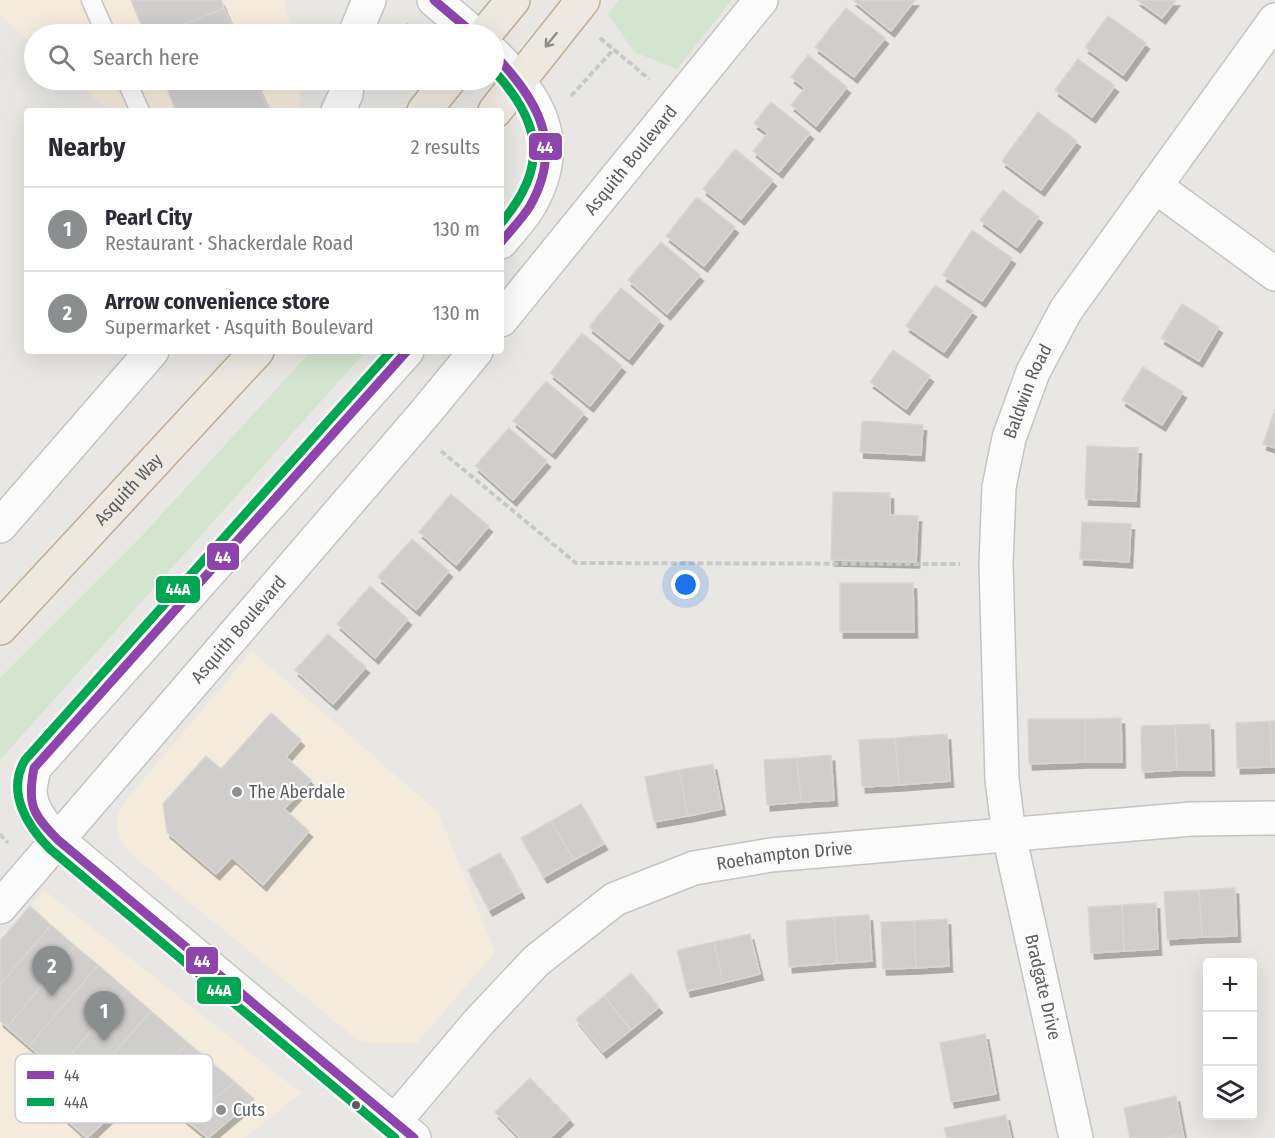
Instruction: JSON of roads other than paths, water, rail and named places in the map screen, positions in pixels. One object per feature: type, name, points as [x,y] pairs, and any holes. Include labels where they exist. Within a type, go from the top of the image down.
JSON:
[{"type":"highway","points":[[493,24],[513,0]]},
{"type":"highway","points":[[497,108],[577,8]]},
{"type":"highway","points":[[426,108],[441,90]]},
{"type":"highway","name":"Asquith Way","points":[[0,628],[254,354]]},
{"type":"street","points":[[359,24],[369,0]]},
{"type":"street","points":[[434,0],[462,24]]},
{"type":"street","name":"Asquith Boulevard","points":[[504,316],[761,0]]},
{"type":"street","name":"Baldwin Road","points":[[1009,835],[1002,779],[996,564],[1001,477],[1009,438],[1033,372],[1066,310],[1275,20]]},
{"type":"street","points":[[504,64],[519,80],[534,102],[544,126],[548,150],[532,202],[504,238]]},
{"type":"street","points":[[339,108],[347,90]]},
{"type":"street","points":[[1155,186],[1275,274]]},
{"type":"street","points":[[0,526],[149,354]]},
{"type":"street","points":[[404,354],[34,768],[30,792],[36,811],[47,829],[58,840],[404,1130]]},
{"type":"street","name":"Asquith Boulevard","points":[[0,907],[474,354]]},
{"type":"street","name":"Roehampton Drive","points":[[404,1130],[477,1024],[536,961],[615,899],[694,868],[771,855],[1192,819],[1275,818]]},
{"type":"street","name":"Bradgate Drive","points":[[1009,835],[1076,1138]]},
{"type":"lane","points":[[91,0],[102,24]]},
{"type":"lane","points":[[131,90],[139,108]]},
{"type":"place","name":"The Aberdale","points":[[237,792]]},
{"type":"place","name":"Arrow convenience store","points":[[52,996]]},
{"type":"place","name":"Pearl City","points":[[104,1041]]},
{"type":"place","name":"Cuts","points":[[221,1110]]}]
